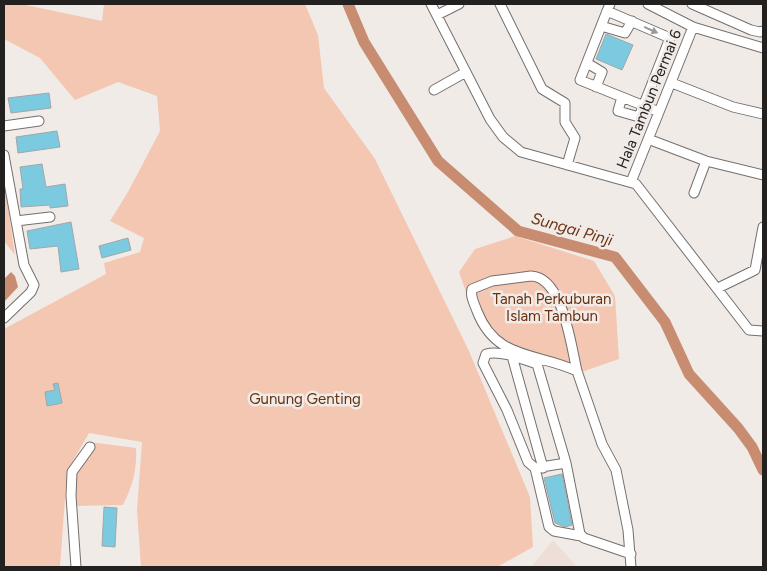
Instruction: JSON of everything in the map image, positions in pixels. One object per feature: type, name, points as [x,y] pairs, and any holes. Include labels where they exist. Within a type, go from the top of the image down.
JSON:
[{"type":"street","points":[[432,4],[492,123],[513,146],[520,152],[631,182],[640,187],[749,330],[763,331]]},
{"type":"street","points":[[437,15],[459,4]]},
{"type":"street","points":[[500,4],[542,89],[565,103],[565,122],[576,138],[567,165]]},
{"type":"street","points":[[648,4],[693,26],[763,48]]},
{"type":"street","points":[[692,4],[750,30],[763,31]]},
{"type":"street","points":[[622,97],[618,111],[638,117],[644,106],[670,38],[632,21],[608,7],[580,80],[596,86],[622,97],[644,106],[659,112]]},
{"type":"street","points":[[601,26],[626,33],[632,21]]},
{"type":"street","name":"Hala Tambun Permai 6","points":[[631,182],[672,83],[693,26]]},
{"type":"street","points":[[587,63],[601,71],[596,86]]},
{"type":"street","points":[[434,90],[466,72]]},
{"type":"street","points":[[672,83],[733,107],[763,114]]},
{"type":"street","points":[[4,126],[38,121]]},
{"type":"street","points":[[648,139],[706,161],[763,175]]},
{"type":"street","points":[[4,155],[24,265],[33,280],[31,292],[4,318]]},
{"type":"street","points":[[694,193],[706,161]]},
{"type":"street","points":[[16,221],[50,216]]},
{"type":"street","points":[[718,288],[756,268],[763,227]]},
{"type":"street","points":[[577,371],[513,350],[495,341],[483,327],[472,298],[472,289],[492,281],[537,276],[548,283],[561,305],[577,371],[602,444],[616,470],[631,554],[631,567]]},
{"type":"street","points":[[566,463],[539,468],[528,462],[507,410],[483,363],[483,356],[491,353],[512,356],[537,364],[566,463],[581,536]]},
{"type":"street","points":[[512,356],[539,468],[549,527],[554,531],[581,536],[631,554]]},
{"type":"street","points":[[76,567],[71,496],[72,472],[90,447]]},
{"type":"shaded area","points":[[11,272],[15,276],[18,287],[4,302],[4,279]]},
{"type":"shaded area","points":[[553,540],[577,567],[531,567]]},
{"type":"green space","name":"Gunung Genting","points":[[4,4],[21,4],[102,21],[104,4],[305,4],[318,35],[324,88],[375,159],[469,351],[530,497],[533,547],[497,567],[141,567],[137,510],[142,442],[89,433],[67,471],[60,567],[4,567],[4,329],[106,274],[104,263],[140,252],[144,238],[110,221],[128,192],[160,131],[157,96],[118,82],[75,100],[40,58],[4,39]]},
{"type":"green space","points":[[4,180],[15,255],[4,241]]},
{"type":"green space","name":"Tanah Perkuburan Islam Tambun","points":[[515,236],[594,261],[615,296],[619,359],[573,375],[498,348],[478,326],[459,272],[475,249]]},
{"type":"green space","points":[[90,442],[136,448],[134,477],[123,505],[75,506],[76,473]]},
{"type":"building","points":[[606,34],[633,45],[622,70],[596,59]]},
{"type":"building","points":[[49,93],[51,108],[11,113],[8,98]]},
{"type":"building","points":[[57,131],[60,147],[18,153],[16,137]]},
{"type":"building","points":[[42,164],[46,187],[65,184],[68,206],[50,208],[50,205],[21,207],[20,189],[23,189],[20,167]]},
{"type":"building","points":[[71,222],[79,269],[61,272],[58,246],[30,249],[27,231]]},
{"type":"building","points":[[128,238],[131,250],[102,258],[99,246]]},
{"type":"building","points":[[58,383],[62,403],[47,406],[45,392],[55,390],[53,384]]},
{"type":"building","points":[[562,474],[572,525],[565,527],[555,523],[544,478]]},
{"type":"building","points":[[104,507],[117,508],[115,547],[102,546]]},
{"type":"waterway","name":"Sungai Pinji","points":[[348,4],[364,42],[438,161],[518,231],[615,257],[665,322],[689,374],[738,428],[752,447],[763,470]]}]
